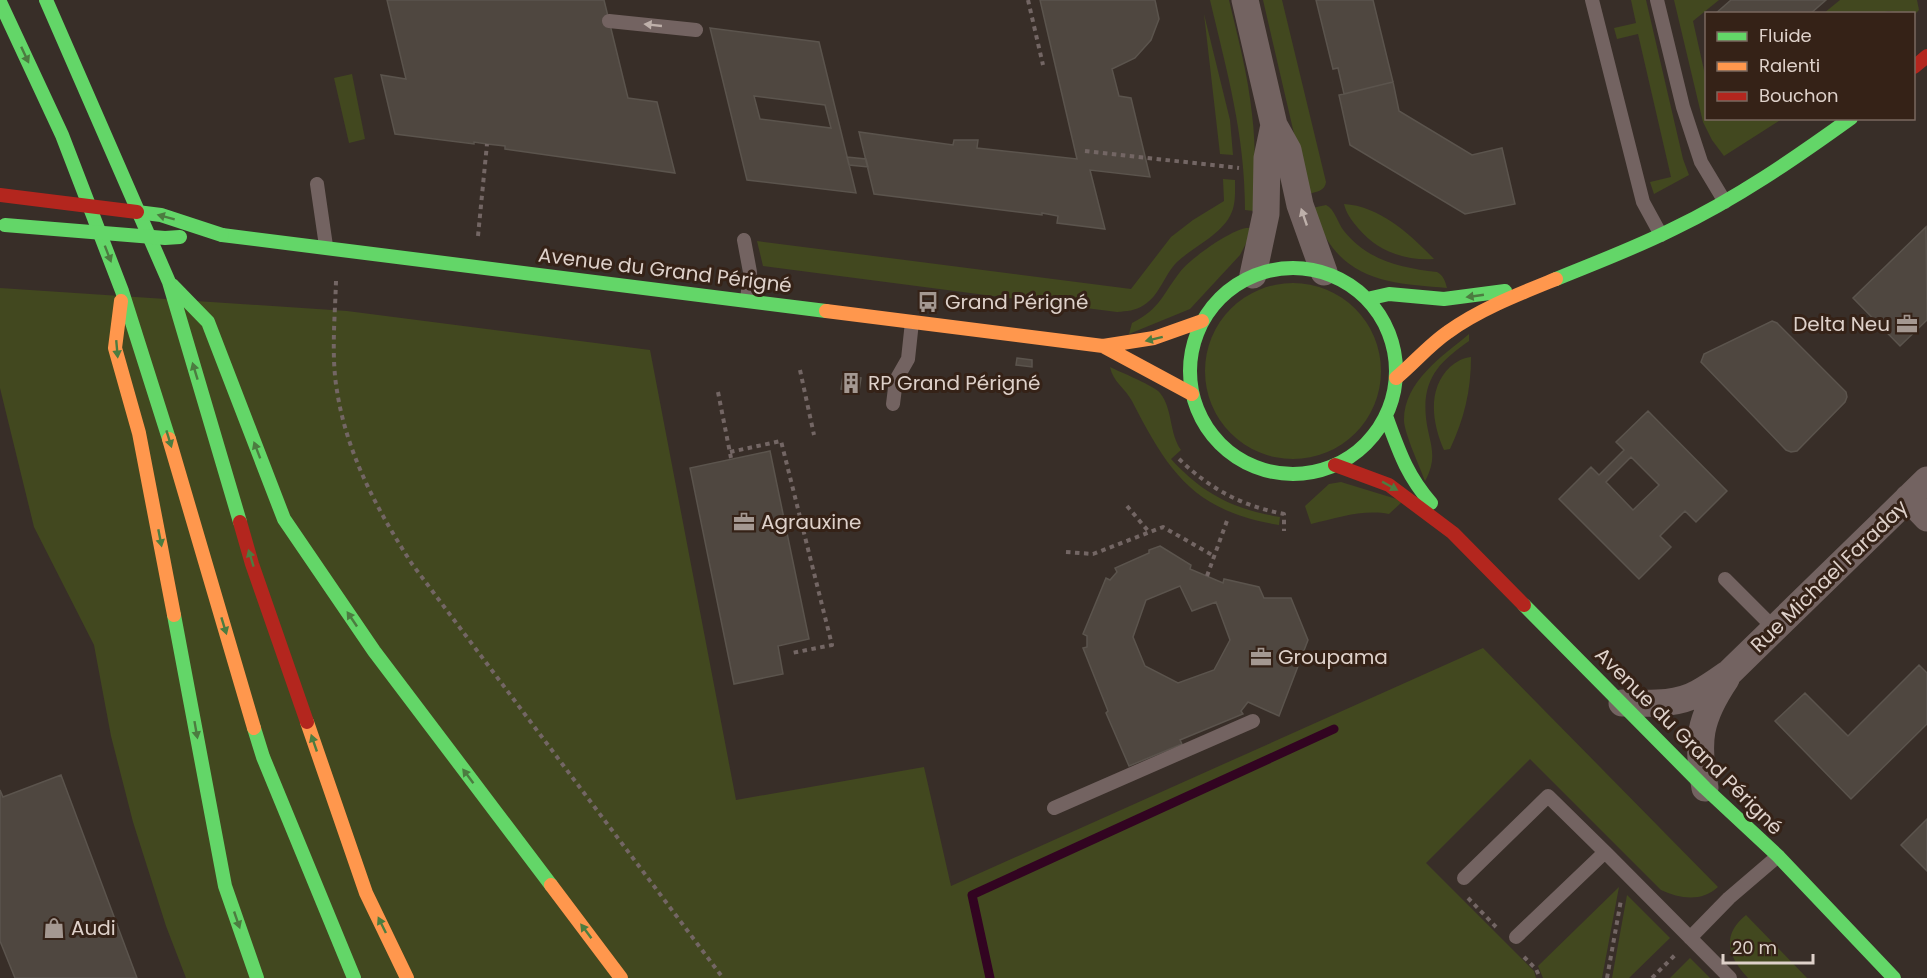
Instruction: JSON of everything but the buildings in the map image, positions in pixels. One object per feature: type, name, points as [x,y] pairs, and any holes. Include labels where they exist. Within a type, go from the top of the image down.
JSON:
[{"type":"main road","points":[[46,0],[169,282],[252,564],[366,893],[407,978]]},
{"type":"main road","points":[[0,2],[62,135],[122,291],[144,356],[263,757],[354,978]]},
{"type":"main road","points":[[1915,66],[1927,56]]},
{"type":"main road","points":[[1396,378],[1457,325],[1533,287],[1661,235],[1725,202],[1771,174],[1848,120]]},
{"type":"main road","name":"Avenue du Grand Périgné","points":[[0,195],[161,215],[222,235]]},
{"type":"main road","name":"Avenue du Grand Périgné","points":[[3,225],[165,238],[222,235],[254,238],[1103,346],[1131,344],[1161,338],[1202,321]]},
{"type":"main road","points":[[1288,267],[1324,272],[1347,283],[1367,299],[1388,330],[1395,353],[1396,378],[1386,416],[1365,444],[1335,465],[1313,472],[1291,474],[1268,471],[1247,463],[1228,451],[1212,435],[1199,416],[1189,376],[1194,339],[1202,321],[1220,297],[1253,275],[1288,267]]},
{"type":"main road","points":[[169,282],[208,322],[284,519],[374,651],[621,978]]},
{"type":"main road","points":[[1367,299],[1389,294],[1429,299],[1462,298],[1533,287]]},
{"type":"main road","points":[[122,291],[115,348],[139,433],[225,886],[257,978]]},
{"type":"main road","name":"Avenue du Grand Périgné","points":[[1103,346],[1192,394]]},
{"type":"main road","name":"Avenue du Grand Périgné","points":[[1386,416],[1404,465],[1415,484],[1453,533],[1706,788],[1778,856],[1894,978]]},
{"type":"main road","name":"Avenue du Grand Périgné","points":[[1335,465],[1389,485],[1453,533]]},
{"type":"street","points":[[1245,0],[1274,125],[1288,150],[1300,205],[1324,272]]},
{"type":"street","points":[[1253,275],[1266,214],[1267,159],[1274,125]]},
{"type":"street","points":[[1918,489],[1927,518]]},
{"type":"street","name":"Rue Michael Faraday","points":[[1622,704],[1662,703],[1682,699],[1697,693],[1730,672],[1918,489]]},
{"type":"street","name":"Rue Michael Faraday","points":[[1706,788],[1701,764],[1700,742],[1704,721],[1713,699],[1730,672]]},
{"type":"lane","points":[[1592,0],[1643,202],[1661,235]]},
{"type":"lane","points":[[1657,0],[1683,107],[1701,162],[1725,202]]},
{"type":"lane","points":[[609,21],[696,30]]},
{"type":"lane","points":[[316,184],[326,246]]},
{"type":"lane","points":[[744,240],[750,272],[747,300]]},
{"type":"lane","points":[[893,404],[896,380],[908,359],[912,322]]},
{"type":"lane","points":[[1725,579],[1775,629]]},
{"type":"lane","points":[[1054,808],[1253,721]]},
{"type":"lane","points":[[1464,878],[1548,796],[1605,852],[1686,943],[1731,978]]},
{"type":"lane","points":[[1509,936],[1605,852]]},
{"type":"lane","points":[[1686,943],[1729,898],[1778,856]]},
{"type":"path","points":[[1028,0],[1043,64]]},
{"type":"path","points":[[478,237],[488,144]]},
{"type":"path","points":[[1085,151],[1240,168]]},
{"type":"path","points":[[336,280],[337,391],[356,459],[370,495],[412,564],[723,978]]},
{"type":"path","points":[[800,370],[814,435]]},
{"type":"path","points":[[718,392],[731,455],[782,441],[832,645],[792,653]]},
{"type":"path","points":[[1179,459],[1208,485],[1224,495],[1253,507],[1284,514],[1284,531]]},
{"type":"path","points":[[1127,506],[1149,532]]},
{"type":"path","points":[[1207,576],[1228,518]]},
{"type":"path","points":[[1066,552],[1093,554],[1163,527],[1214,556]]},
{"type":"path","points":[[1464,878],[1457,885],[1509,936]]},
{"type":"path","points":[[1607,978],[1623,890]]},
{"type":"path","points":[[1652,978],[1686,943]]},
{"type":"path","points":[[1520,952],[1536,969],[1540,978]]},
{"type":"green space","points":[[1210,0],[1229,0],[1245,71],[1254,138],[1254,211],[1245,210],[1238,130],[1229,78]]},
{"type":"green space","points":[[1263,0],[1282,0],[1326,182],[1322,189],[1314,193],[1308,194]]},
{"type":"green space","points":[[1631,0],[1646,0],[1683,159],[1689,175],[1654,194],[1650,182],[1671,177],[1638,34],[1617,39],[1614,28],[1636,23]]},
{"type":"green space","points":[[1674,0],[1719,0],[1693,21],[1705,75],[1705,120],[1780,120],[1724,156],[1712,140],[1703,122]]},
{"type":"green space","points":[[1840,0],[1917,0],[1919,10],[1915,14],[1915,12],[1888,11],[1825,12]]},
{"type":"green space","points":[[1204,14],[1230,120],[1233,155],[1220,154]]},
{"type":"green space","points":[[352,74],[365,139],[349,143],[334,78]]},
{"type":"green space","points":[[1223,179],[1235,180],[1233,208],[1225,223],[1177,262],[1149,301],[1141,307],[1128,311],[1117,312],[763,266],[757,241],[1131,289],[1171,237],[1224,201]]},
{"type":"green space","points":[[1344,204],[1370,210],[1394,223],[1434,259],[1402,256],[1374,243],[1358,228]]},
{"type":"green space","points":[[1326,205],[1332,210],[1344,231],[1364,250],[1399,265],[1437,272],[1443,277],[1447,288],[1395,282],[1364,273],[1350,264],[1337,253],[1326,238],[1312,208]]},
{"type":"green space","points":[[1246,228],[1254,228],[1240,255],[1190,309],[1129,334],[1132,323],[1155,306],[1185,266],[1221,240]]},
{"type":"green space","points":[[1293,283],[1327,290],[1342,298],[1355,309],[1366,322],[1374,337],[1381,371],[1374,405],[1366,420],[1355,433],[1342,444],[1327,452],[1293,459],[1259,452],[1244,444],[1231,433],[1220,420],[1212,405],[1205,371],[1212,337],[1220,322],[1231,309],[1244,298],[1259,290]]},
{"type":"green space","points":[[0,288],[347,311],[650,350],[736,800],[924,767],[951,886],[1483,648],[1718,887],[1705,895],[1691,898],[1661,890],[1530,759],[1426,863],[1534,971],[1536,978],[186,978],[166,926],[133,822],[111,736],[94,645],[34,527],[0,388]]},
{"type":"green space","points":[[1469,334],[1469,341],[1441,364],[1427,392],[1426,418],[1432,456],[1425,481],[1405,426],[1406,406],[1410,393],[1418,381],[1437,361]]},
{"type":"green space","points":[[1471,357],[1470,382],[1463,416],[1450,449],[1444,450],[1435,418],[1435,396],[1438,385],[1450,367],[1459,360]]},
{"type":"green space","points":[[1110,367],[1145,383],[1160,393],[1167,406],[1174,436],[1181,450],[1171,459],[1183,471],[1207,491],[1220,498],[1263,514],[1280,517],[1279,525],[1250,519],[1225,510],[1205,499],[1188,485],[1159,449]]},
{"type":"green space","points":[[1341,482],[1403,501],[1389,514],[1360,513],[1311,524],[1305,506],[1329,484]]},
{"type":"green space","points":[[1619,887],[1602,978],[1543,978],[1538,966]]},
{"type":"green space","points":[[1627,895],[1670,938],[1629,978],[1612,978]]},
{"type":"green space","points":[[1746,915],[1807,978],[1748,978],[1736,963],[1730,947],[1733,931]]},
{"type":"green space","points":[[1690,958],[1710,978],[1670,978]]},
{"type":"waterway","points":[[990,978],[972,895],[1334,729]]},
{"type":"traffic: fast","points":[[46,0],[169,282],[240,522]]},
{"type":"traffic: fast","points":[[0,2],[62,135],[122,291],[169,439]]},
{"type":"traffic: fast","points":[[1556,279],[1644,243],[1719,205],[1848,120]]},
{"type":"traffic: fast","points":[[137,212],[161,215],[222,235]]},
{"type":"traffic: fast","points":[[5,225],[165,238],[180,237]]},
{"type":"traffic: fast","points":[[222,235],[826,311]]},
{"type":"traffic: fast","points":[[1283,268],[1303,268],[1323,272],[1342,280],[1366,298],[1384,322],[1392,341],[1396,371],[1392,401],[1384,420],[1366,444],[1342,462],[1323,470],[1303,474],[1283,474],[1263,470],[1244,462],[1228,451],[1213,436],[1202,420],[1194,401],[1190,381],[1190,361],[1194,341],[1202,322],[1213,306],[1228,291],[1244,280],[1263,272],[1283,268]]},
{"type":"traffic: fast","points":[[172,285],[208,322],[284,519],[374,651],[551,885]]},
{"type":"traffic: fast","points":[[1367,299],[1389,294],[1444,299],[1505,291]]},
{"type":"traffic: fast","points":[[1386,416],[1409,472],[1431,503]]},
{"type":"traffic: fast","points":[[1524,605],[1705,788],[1778,856],[1894,978]]},
{"type":"traffic: fast","points":[[174,615],[225,886],[257,978]]},
{"type":"traffic: fast","points":[[254,728],[263,757],[354,978]]},
{"type":"traffic: slow","points":[[1396,378],[1434,343],[1460,324],[1500,302],[1556,279]]},
{"type":"traffic: slow","points":[[121,301],[115,348],[139,433],[174,615]]},
{"type":"traffic: slow","points":[[826,311],[1103,346],[1154,338],[1202,321]]},
{"type":"traffic: slow","points":[[1103,346],[1192,394]]},
{"type":"traffic: slow","points":[[169,439],[254,728]]},
{"type":"traffic: slow","points":[[307,722],[366,893],[407,978]]},
{"type":"traffic: slow","points":[[551,885],[621,978]]},
{"type":"traffic: jam","points":[[1915,66],[1927,56]]},
{"type":"traffic: jam","points":[[0,195],[137,212]]},
{"type":"traffic: jam","points":[[1335,465],[1389,485],[1453,533],[1524,605]]},
{"type":"traffic: jam","points":[[240,522],[252,564],[307,722]]},
{"type":"place","name":"Grand Périgné","points":[[928,302]]},
{"type":"place","name":"Delta Neu","points":[[1907,324]]},
{"type":"place","name":"RP Grand Périgné","points":[[851,383]]},
{"type":"place","name":"Agrauxine","points":[[744,522]]},
{"type":"place","name":"Groupama","points":[[1261,657]]},
{"type":"place","name":"Audi","points":[[54,928]]}]
